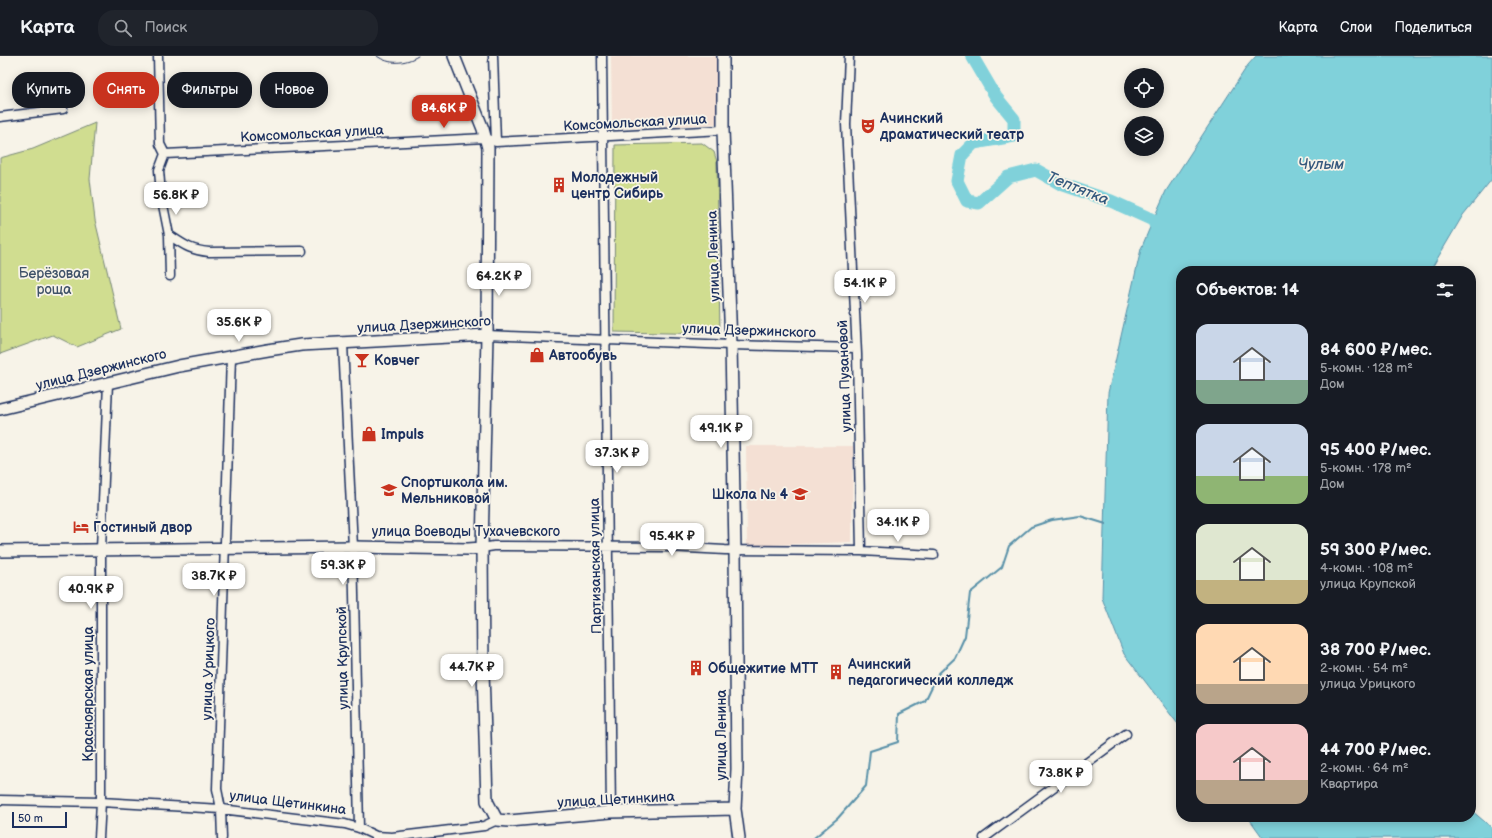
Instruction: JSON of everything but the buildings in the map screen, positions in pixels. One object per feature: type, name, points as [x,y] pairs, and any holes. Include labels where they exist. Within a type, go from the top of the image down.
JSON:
[{"type":"main road","points":[[454,56],[486,138],[488,148],[487,335],[482,548],[483,671],[487,801],[497,820]]},
{"type":"main road","name":"улица Ленина","points":[[723,56],[723,130],[731,344],[735,550],[737,769],[735,809],[739,838]]},
{"type":"main road","name":"улица Дзержинского","points":[[0,409],[179,366],[300,345],[342,344],[487,335]]},
{"type":"main road","name":"улица Воеводы Тухачевского","points":[[0,551],[352,547],[482,548]]},
{"type":"main road","name":"улица Щетинкина","points":[[497,820],[510,821],[611,812],[735,809]]},
{"type":"street","points":[[158,56],[160,144],[165,154],[159,170],[161,195],[169,235],[170,276]]},
{"type":"street","points":[[493,56],[496,142]]},
{"type":"street","name":"Партизанская улица","points":[[602,56],[611,812]]},
{"type":"street","name":"улица Пузановой","points":[[849,56],[846,124],[856,348],[861,551]]},
{"type":"street","points":[[0,117],[63,109]]},
{"type":"street","name":"Комсомольская улица","points":[[165,154],[486,138],[496,142],[723,130]]},
{"type":"street","points":[[169,235],[188,248],[203,252],[302,251]]},
{"type":"street","name":"улица Дзержинского","points":[[487,335],[856,348]]},
{"type":"street","name":"улица Крупской","points":[[342,344],[352,547],[358,828]]},
{"type":"street","name":"улица Урицкого","points":[[222,838],[221,809],[218,789],[231,356]]},
{"type":"street","name":"Красноярская улица","points":[[99,838],[101,802],[102,549],[108,383]]},
{"type":"street","name":"улица Воеводы Тухачевского","points":[[482,548],[494,546],[607,546],[735,550],[861,551],[934,555]]},
{"type":"street","points":[[984,838],[1126,734]]},
{"type":"street","name":"улица Щетинкина","points":[[0,800],[101,802],[221,809],[345,824],[376,836],[392,838],[484,826],[497,820]]},
{"type":"shaded area","points":[[611,56],[716,56],[716,124],[612,129]]},
{"type":"shaded area","name":"Школа № 4","points":[[746,446],[853,446],[852,542],[747,546]]},
{"type":"green space","name":"Берёзовая роща","points":[[95,123],[90,179],[95,220],[121,329],[77,347],[53,335],[0,354],[0,158],[33,149]]},
{"type":"green space","points":[[702,143],[714,152],[717,162],[720,334],[614,332],[615,145]]},
{"type":"water","name":"Чулым","points":[[1256,56],[1492,56],[1492,179],[1463,215],[1433,266],[1176,266],[1176,722],[1124,654],[1102,598],[1108,393],[1141,249],[1153,220],[1166,191],[1248,65]]},
{"type":"water","points":[[1476,814],[1492,828],[1492,838],[1263,838],[1252,822],[1476,822]]},
{"type":"waterway","name":"Тептятка","points":[[972,56],[996,97],[1014,119],[1014,136],[974,143],[962,155],[957,181],[967,201],[979,203],[1008,177],[1036,170],[1061,184],[1111,201],[1153,220],[1160,235]]},
{"type":"waterway","points":[[814,838],[838,818],[866,786],[870,751],[898,742],[899,714],[925,701],[938,674],[955,658],[965,636],[970,593],[1002,567],[1009,546],[1031,527],[1052,520],[1080,516],[1106,524]]},
{"type":"tram line","points":[[377,56],[392,62],[408,61],[418,56]]},
{"type":"place","name":"Ачинский драматический театр","points":[[868,126]]},
{"type":"place","name":"Молодежный центр Сибирь","points":[[559,185]]},
{"type":"place","name":"Автообувь","points":[[537,355]]},
{"type":"place","name":"Ковчег","points":[[362,360]]},
{"type":"place","name":"Impuls","points":[[369,434]]},
{"type":"place","name":"Спортшкола им. Мельниковой","points":[[389,490]]},
{"type":"place","name":"Школа № 4","points":[[800,494]]},
{"type":"place","name":"Гостиный двор","points":[[81,527]]},
{"type":"place","name":"Общежитие МТТ","points":[[696,668]]},
{"type":"place","name":"Ачинский педагогический колледж","points":[[836,672]]}]
